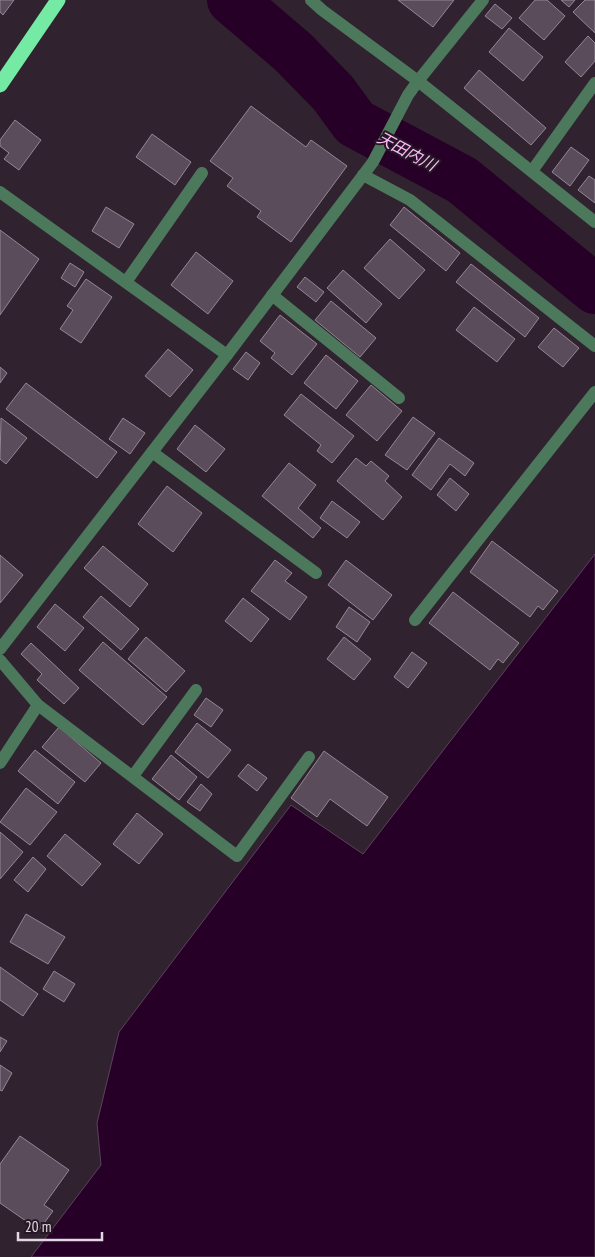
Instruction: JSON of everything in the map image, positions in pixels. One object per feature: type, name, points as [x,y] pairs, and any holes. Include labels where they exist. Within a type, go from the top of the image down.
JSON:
[{"type":"highway","points":[[0,85],[58,0]]},
{"type":"street","points":[[311,0],[418,81],[595,222]]},
{"type":"street","points":[[0,649],[228,355],[373,162],[408,95],[483,0]]},
{"type":"street","points":[[532,171],[595,83]]},
{"type":"street","points":[[126,282],[202,174]]},
{"type":"street","points":[[363,175],[410,200],[595,346]]},
{"type":"street","points":[[0,192],[228,355]]},
{"type":"street","points":[[272,295],[399,398]]},
{"type":"street","points":[[415,620],[595,392]]},
{"type":"street","points":[[152,452],[316,573]]},
{"type":"street","points":[[0,660],[38,705],[238,856],[308,757]]},
{"type":"street","points":[[133,776],[196,690]]},
{"type":"street","points":[[0,762],[38,705]]},
{"type":"shaded area","points":[[595,554],[595,1257],[31,1257],[101,1165],[97,1123],[119,1032],[291,805],[363,854]]},
{"type":"building","points":[[0,0],[14,0],[3,15],[0,12]]},
{"type":"building","points":[[398,0],[454,0],[433,27]]},
{"type":"building","points":[[535,0],[547,0],[565,16],[544,40],[519,18]]},
{"type":"building","points":[[561,0],[575,0],[569,7]]},
{"type":"building","points":[[585,0],[595,0],[595,33],[573,12]]},
{"type":"building","points":[[495,4],[512,18],[502,29],[485,16]]},
{"type":"building","points":[[509,28],[543,57],[523,81],[489,52]]},
{"type":"building","points":[[588,36],[595,43],[595,61],[581,77],[565,62]]},
{"type":"building","points":[[479,70],[546,128],[531,145],[464,88]]},
{"type":"building","points":[[251,106],[306,147],[311,140],[347,166],[291,242],[257,217],[261,211],[227,186],[233,178],[210,161]]},
{"type":"building","points":[[15,120],[41,140],[19,170],[4,159],[9,153],[0,146],[0,140]]},
{"type":"building","points":[[152,134],[191,162],[175,185],[136,157]]},
{"type":"building","points":[[571,147],[589,160],[570,186],[552,172]]},
{"type":"building","points":[[589,176],[595,180],[595,203],[578,190]]},
{"type":"building","points":[[106,207],[134,224],[119,248],[92,231]]},
{"type":"building","points":[[404,207],[460,253],[446,271],[390,225]]},
{"type":"building","points":[[0,230],[39,259],[0,315]]},
{"type":"building","points":[[390,239],[425,270],[399,299],[364,268]]},
{"type":"building","points":[[196,252],[233,281],[208,314],[171,285]]},
{"type":"building","points":[[70,263],[84,272],[75,287],[61,278]]},
{"type":"building","points":[[471,264],[539,318],[525,337],[456,282]]},
{"type":"building","points":[[343,270],[382,304],[366,323],[327,288]]},
{"type":"building","points":[[305,277],[324,292],[316,302],[297,287]]},
{"type":"building","points":[[86,279],[112,297],[81,343],[60,329],[73,310],[67,306]]},
{"type":"building","points":[[331,301],[376,338],[360,357],[315,320]]},
{"type":"building","points":[[474,307],[515,339],[497,362],[456,330]]},
{"type":"building","points":[[280,315],[317,344],[292,375],[271,358],[275,353],[260,341]]},
{"type":"building","points":[[554,328],[579,348],[563,367],[538,347]]},
{"type":"building","points":[[168,349],[193,370],[170,397],[145,376]]},
{"type":"building","points":[[246,352],[260,363],[248,380],[233,369]]},
{"type":"building","points":[[326,355],[358,381],[336,409],[304,383]]},
{"type":"building","points":[[0,367],[7,373],[0,383]]},
{"type":"building","points":[[26,383],[117,452],[97,478],[6,409]]},
{"type":"building","points":[[371,385],[402,411],[377,441],[346,415]]},
{"type":"building","points":[[301,394],[354,436],[332,463],[317,451],[321,445],[284,415]]},
{"type":"building","points":[[413,417],[435,433],[407,470],[385,455]]},
{"type":"building","points":[[1,418],[27,438],[6,464],[0,459]]},
{"type":"building","points":[[123,418],[145,433],[130,454],[109,439]]},
{"type":"building","points":[[195,425],[225,449],[206,472],[177,449]]},
{"type":"building","points":[[439,438],[474,463],[465,476],[450,464],[431,490],[412,475]]},
{"type":"building","points":[[356,458],[366,466],[371,461],[389,476],[385,481],[402,497],[383,520],[337,481]]},
{"type":"building","points":[[289,463],[316,485],[298,508],[321,528],[313,538],[262,496]]},
{"type":"building","points":[[450,478],[469,494],[456,511],[437,495]]},
{"type":"building","points":[[167,486],[202,513],[173,552],[138,524]]},
{"type":"building","points":[[332,501],[360,522],[347,538],[320,518]]},
{"type":"building","points":[[492,541],[558,591],[543,610],[538,606],[530,617],[470,572]]},
{"type":"building","points":[[103,546],[148,584],[130,607],[84,568]]},
{"type":"building","points":[[0,555],[23,575],[0,603]]},
{"type":"building","points":[[275,560],[292,573],[285,581],[307,597],[290,620],[251,591]]},
{"type":"building","points":[[346,560],[392,595],[373,620],[328,585]]},
{"type":"building","points":[[453,592],[519,643],[503,663],[498,659],[490,670],[429,623]]},
{"type":"building","points":[[101,596],[139,629],[121,650],[83,617]]},
{"type":"building","points":[[243,598],[269,619],[251,642],[225,621]]},
{"type":"building","points":[[55,604],[84,628],[65,651],[37,627]]},
{"type":"building","points":[[349,607],[370,622],[357,642],[336,627]]},
{"type":"building","points":[[146,637],[185,671],[166,692],[128,659]]},
{"type":"building","points":[[344,637],[371,659],[354,680],[327,659]]},
{"type":"building","points":[[103,642],[167,697],[143,725],[79,670]]},
{"type":"building","points":[[31,643],[79,688],[64,704],[37,680],[42,674],[21,654]]},
{"type":"building","points":[[412,652],[427,663],[408,688],[394,677]]},
{"type":"building","points":[[206,698],[223,710],[211,727],[194,715]]},
{"type":"building","points":[[197,723],[231,750],[208,778],[175,752]]},
{"type":"building","points":[[59,727],[101,763],[85,782],[42,747]]},
{"type":"building","points":[[35,750],[75,782],[58,804],[18,771]]},
{"type":"building","points":[[324,751],[388,797],[367,826],[330,799],[317,817],[291,798]]},
{"type":"building","points":[[171,755],[197,777],[179,800],[152,779]]},
{"type":"building","points":[[248,764],[267,778],[257,791],[238,776]]},
{"type":"building","points":[[201,784],[212,794],[200,811],[187,802]]},
{"type":"building","points":[[26,788],[57,812],[30,845],[0,822]]},
{"type":"building","points":[[137,813],[163,834],[139,864],[113,844]]},
{"type":"building","points":[[0,832],[23,852],[0,879]]},
{"type":"building","points":[[65,834],[101,864],[82,886],[47,856]]},
{"type":"building","points":[[33,857],[46,869],[28,892],[14,880]]},
{"type":"building","points":[[26,914],[65,937],[48,964],[10,942]]},
{"type":"building","points":[[0,967],[38,994],[23,1016],[0,1000]]},
{"type":"building","points":[[54,971],[75,984],[64,1002],[43,989]]},
{"type":"building","points":[[0,1037],[7,1041],[0,1052]]},
{"type":"building","points":[[0,1065],[12,1073],[2,1091],[0,1090]]},
{"type":"building","points":[[20,1136],[69,1170],[44,1205],[53,1211],[39,1230],[0,1203],[0,1164]]},
{"type":"waterway","name":"天田内川","points":[[232,0],[293,52],[333,93],[355,123],[462,180],[595,289]]}]
